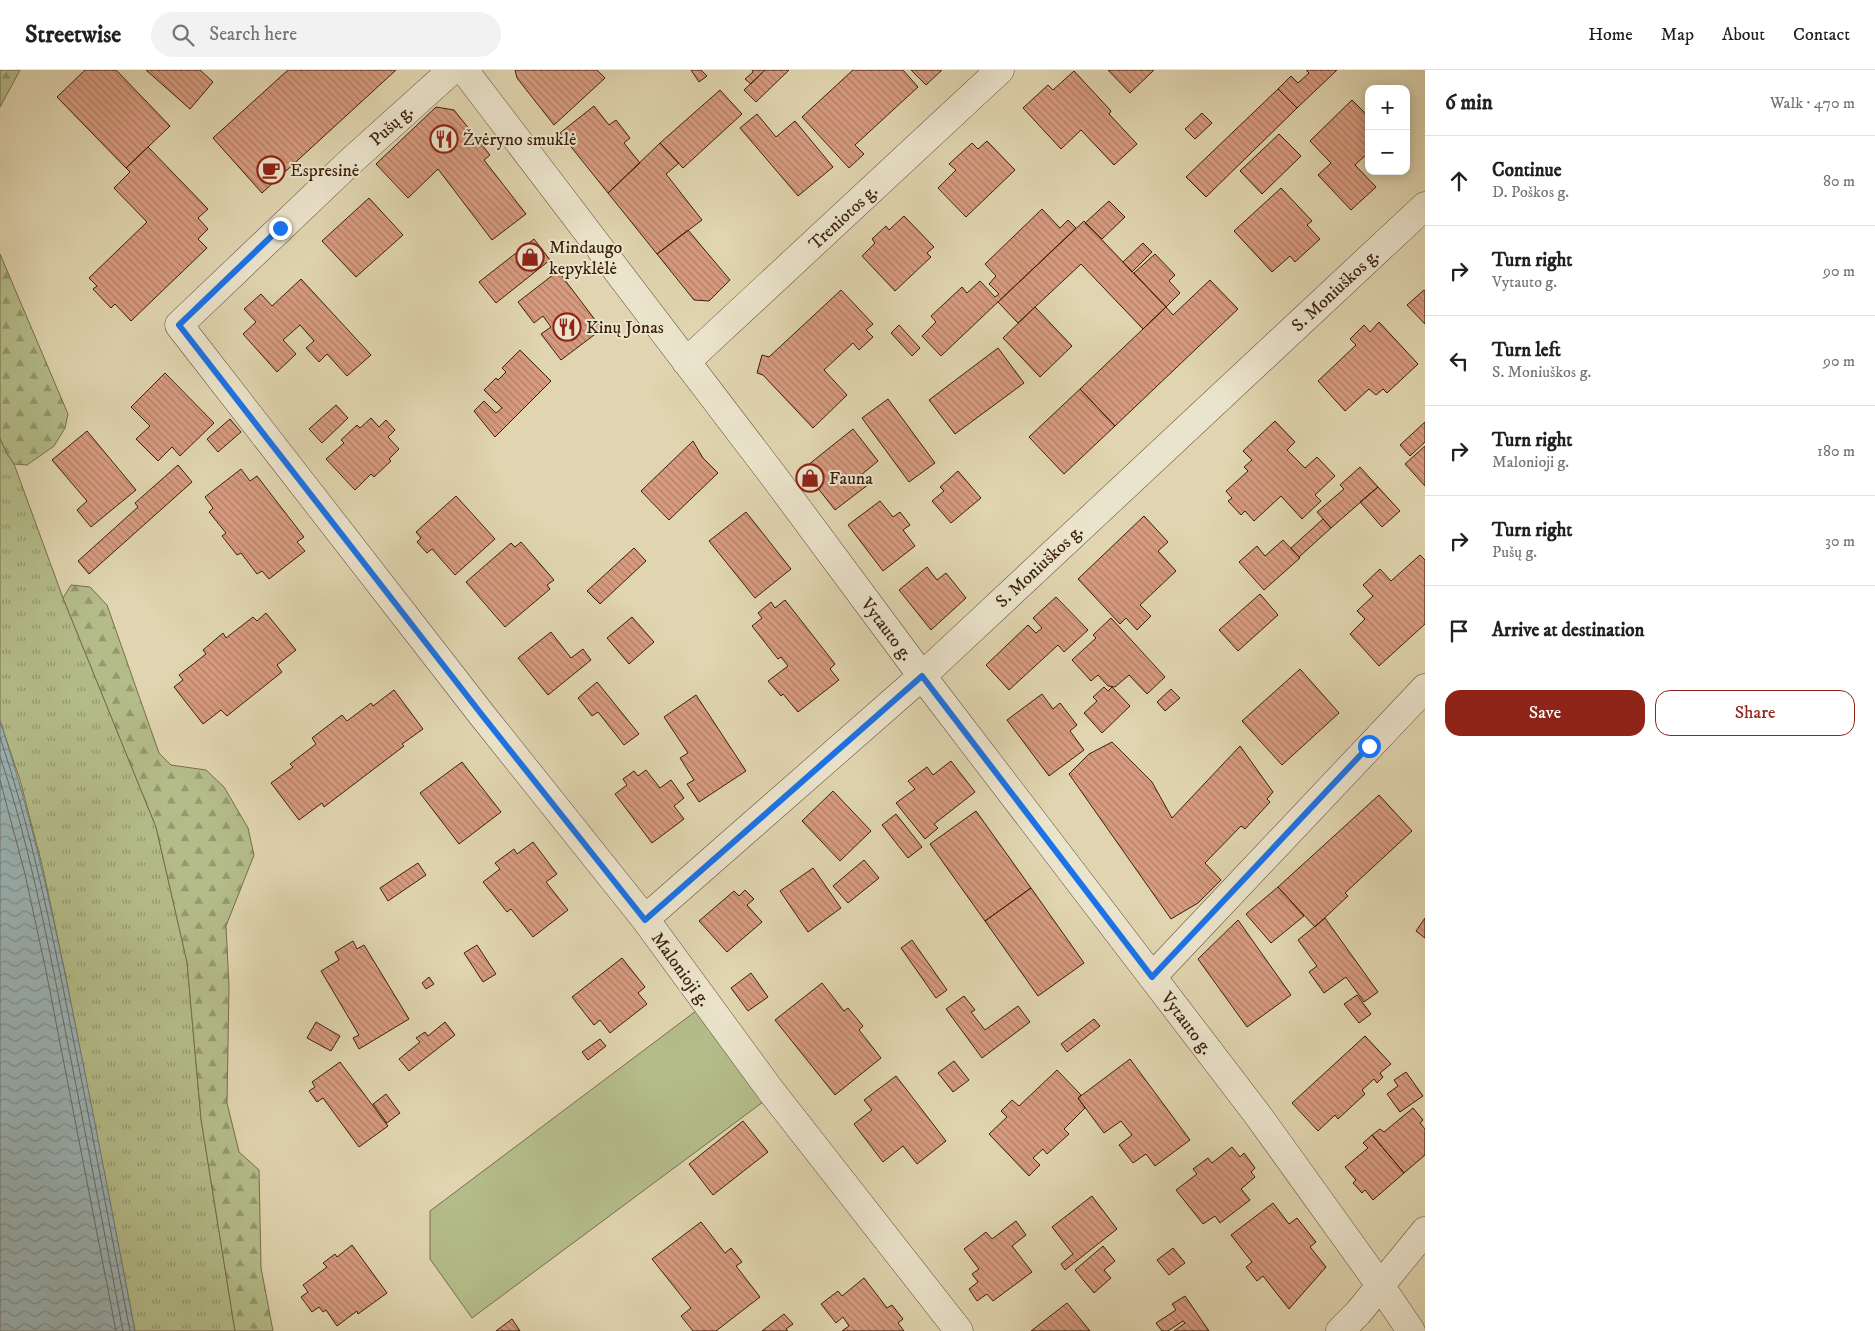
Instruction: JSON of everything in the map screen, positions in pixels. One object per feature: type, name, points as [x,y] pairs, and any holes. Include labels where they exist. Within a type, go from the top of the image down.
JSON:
[{"type":"street","name":"Pušų g.","points":[[179,325],[350,162],[452,70]]},
{"type":"street","name":"Vytauto g.","points":[[464,70],[922,676],[1257,1114],[1411,1331]]},
{"type":"street","name":"Treniotos g.","points":[[686,362],[1000,70]]},
{"type":"street","name":"S. Moniuškos g.","points":[[645,920],[922,676],[1425,206]]},
{"type":"street","name":"Malonioji g.","points":[[179,325],[482,715],[645,920],[771,1091],[959,1331]]},
{"type":"street","points":[[1152,977],[1425,688]]},
{"type":"street","points":[[1340,1331],[1425,1231]]},
{"type":"green space","points":[[0,70],[20,70],[0,107]]},
{"type":"green space","points":[[0,254],[68,414],[65,428],[54,446],[27,465],[14,464],[0,438]]},
{"type":"green space","points":[[0,438],[14,464],[63,598],[156,827],[187,962],[201,1119],[235,1331],[135,1331],[43,869],[20,780],[0,721]]},
{"type":"green space","points":[[71,585],[90,587],[107,605],[159,753],[171,765],[206,770],[224,787],[248,828],[254,855],[226,926],[229,986],[227,1103],[239,1152],[259,1170],[261,1268],[273,1331],[235,1331],[201,1119],[187,962],[156,827],[63,598]]},
{"type":"green space","points":[[700,1008],[767,1099],[472,1318],[430,1259],[430,1211]]},
{"type":"water","points":[[0,721],[34,837],[52,915],[135,1331],[0,1331]]},
{"type":"building","points":[[85,70],[116,70],[170,126],[126,168],[57,97]]},
{"type":"building","points":[[146,70],[200,70],[213,82],[190,109]]},
{"type":"building","points":[[288,70],[396,70],[262,193],[213,138]]},
{"type":"building","points":[[515,70],[597,70],[605,78],[554,125],[517,78]]},
{"type":"building","points":[[691,70],[701,70],[707,76],[699,82]]},
{"type":"building","points":[[752,70],[765,70],[751,84],[745,79],[753,72]]},
{"type":"building","points":[[765,70],[789,70],[756,102],[744,90]]},
{"type":"building","points":[[853,70],[903,70],[918,87],[855,145],[864,154],[849,168],[802,117]]},
{"type":"building","points":[[911,70],[942,70],[926,85]]},
{"type":"building","points":[[1108,70],[1154,70],[1130,93]]},
{"type":"building","points":[[1306,70],[1337,70],[1297,108],[1278,89],[1291,76],[1298,83],[1309,73]]},
{"type":"building","points":[[1074,71],[1111,111],[1109,114],[1137,144],[1114,165],[1081,130],[1061,149],[1023,108],[1048,85],[1053,90]]},
{"type":"building","points":[[1278,89],[1297,108],[1206,197],[1186,177]]},
{"type":"building","points":[[720,90],[742,114],[683,168],[660,143]]},
{"type":"building","points":[[1352,100],[1365,113],[1365,156],[1355,165],[1376,187],[1351,210],[1318,175],[1331,163],[1310,141]]},
{"type":"building","points":[[594,106],[609,125],[616,120],[630,138],[624,143],[640,163],[608,193],[560,133]]},
{"type":"building","points":[[436,107],[454,110],[490,155],[484,160],[526,214],[492,240],[438,169],[408,198],[376,164]]},
{"type":"building","points":[[1202,113],[1212,123],[1195,139],[1185,129]]},
{"type":"building","points":[[757,114],[776,137],[795,121],[833,167],[798,196],[740,128]]},
{"type":"building","points":[[1279,134],[1301,156],[1262,194],[1240,171]]},
{"type":"building","points":[[987,141],[1015,170],[966,217],[938,188],[956,170],[949,164],[972,143],[978,149]]},
{"type":"building","points":[[660,143],[679,163],[666,174],[702,220],[657,254],[608,193]]},
{"type":"building","points":[[148,147],[208,209],[198,218],[208,229],[198,239],[207,248],[131,321],[115,304],[111,308],[93,289],[97,286],[89,278],[147,222],[114,188],[130,172],[126,168]]},
{"type":"building","points":[[1281,188],[1312,221],[1307,225],[1320,239],[1295,262],[1290,256],[1272,272],[1234,231]]},
{"type":"building","points":[[369,198],[403,235],[356,277],[322,241]]},
{"type":"building","points":[[1109,201],[1125,217],[1102,239],[1085,223]]},
{"type":"building","points":[[1042,209],[1060,228],[1068,220],[1076,228],[941,356],[922,336],[936,322],[931,316],[962,287],[967,293],[980,281],[995,297],[999,294],[989,284],[996,276],[985,264]]},
{"type":"building","points":[[904,216],[934,247],[927,253],[931,257],[895,291],[862,256],[875,243],[872,239],[886,226],[889,230]]},
{"type":"building","points":[[1084,221],[1166,307],[1143,329],[1081,264],[1018,323],[998,302]]},
{"type":"building","points":[[688,230],[730,280],[709,301],[694,300],[657,254]]},
{"type":"building","points":[[534,239],[550,260],[496,303],[479,282]]},
{"type":"building","points":[[1143,243],[1152,252],[1132,272],[1123,262]]},
{"type":"building","points":[[1155,254],[1175,275],[1169,281],[1180,293],[1166,307],[1134,273]]},
{"type":"building","points":[[558,271],[602,329],[561,360],[541,334],[551,327],[543,316],[534,323],[518,302]]},
{"type":"building","points":[[301,279],[371,355],[347,376],[327,354],[319,362],[306,348],[314,341],[300,325],[283,340],[296,354],[277,372],[243,334],[256,322],[244,309],[261,294],[272,306]]},
{"type":"building","points":[[1210,280],[1238,309],[1115,426],[1080,389],[1166,307],[1173,315]]},
{"type":"building","points":[[841,290],[873,324],[866,330],[873,337],[859,350],[853,343],[824,370],[847,395],[813,428],[763,375],[757,373],[762,355],[769,357]]},
{"type":"building","points":[[1425,291],[1425,324],[1407,305]]},
{"type":"building","points":[[1035,307],[1072,346],[1040,377],[1003,338]]},
{"type":"building","points":[[1379,322],[1418,364],[1387,393],[1383,389],[1376,395],[1369,389],[1345,411],[1318,381],[1356,345],[1350,339],[1364,325],[1370,332]]},
{"type":"building","points":[[899,325],[920,348],[912,356],[891,333]]},
{"type":"building","points":[[998,348],[1024,383],[955,434],[929,400]]},
{"type":"building","points":[[520,350],[551,381],[495,437],[474,411],[484,401],[496,413],[502,408],[484,390],[496,378],[498,380],[506,372],[502,368]]},
{"type":"building","points":[[165,373],[214,423],[180,456],[172,447],[158,461],[136,439],[150,426],[131,407]]},
{"type":"building","points":[[1080,389],[1115,426],[1064,474],[1029,437]]},
{"type":"building","points":[[888,399],[935,463],[909,482],[862,418]]},
{"type":"building","points":[[336,405],[348,418],[322,443],[309,429]]},
{"type":"building","points":[[371,418],[379,427],[386,420],[395,430],[388,437],[399,449],[389,459],[391,461],[374,477],[371,474],[355,490],[326,459],[344,443],[341,440],[357,425],[360,428]]},
{"type":"building","points":[[230,419],[241,432],[218,452],[207,439]]},
{"type":"building","points":[[1275,421],[1295,442],[1287,450],[1305,468],[1317,457],[1335,476],[1315,495],[1321,501],[1302,519],[1281,496],[1254,521],[1245,511],[1241,515],[1228,501],[1232,498],[1226,491],[1248,471],[1244,467],[1252,460],[1243,451]]},
{"type":"building","points":[[1425,422],[1425,442],[1410,456],[1400,445]]},
{"type":"building","points":[[853,429],[878,461],[861,475],[869,484],[835,510],[803,469]]},
{"type":"building","points":[[87,431],[136,490],[91,527],[77,510],[87,501],[52,460]]},
{"type":"building","points":[[693,441],[703,458],[718,473],[669,520],[641,491]]},
{"type":"building","points":[[1425,446],[1425,486],[1405,464]]},
{"type":"building","points":[[178,465],[192,482],[89,574],[78,561],[138,507],[135,503]]},
{"type":"building","points":[[1360,467],[1378,487],[1331,528],[1317,512],[1344,489],[1340,485]]},
{"type":"building","points":[[241,469],[250,481],[257,476],[304,537],[297,542],[305,551],[269,579],[262,571],[257,574],[241,553],[237,555],[222,536],[226,533],[209,512],[213,508],[205,497]]},
{"type":"building","points":[[958,471],[981,498],[951,523],[932,501],[944,491],[940,487]]},
{"type":"building","points":[[1378,487],[1400,511],[1382,527],[1360,502]]},
{"type":"building","points":[[456,496],[495,539],[455,575],[432,549],[427,553],[417,542],[421,538],[416,532]]},
{"type":"building","points":[[880,501],[893,517],[900,512],[910,525],[903,530],[915,546],[883,571],[848,525]]},
{"type":"building","points":[[746,512],[791,569],[755,598],[709,541]]},
{"type":"building","points":[[1144,516],[1168,542],[1158,551],[1176,571],[1140,605],[1151,616],[1137,630],[1126,618],[1120,624],[1078,579]]},
{"type":"building","points":[[1323,519],[1331,528],[1299,557],[1291,548]]},
{"type":"building","points":[[1283,540],[1300,558],[1264,590],[1239,562],[1257,546],[1265,556]]},
{"type":"building","points":[[521,542],[554,580],[547,585],[550,589],[505,627],[466,582],[511,543],[515,547]]},
{"type":"building","points":[[634,548],[646,561],[600,604],[587,591]]},
{"type":"building","points":[[1420,555],[1425,560],[1425,624],[1379,666],[1350,634],[1365,619],[1357,611],[1373,596],[1363,585],[1380,569],[1391,581]]},
{"type":"building","points":[[927,567],[937,580],[946,573],[966,598],[931,630],[899,590]]},
{"type":"building","points":[[1260,594],[1278,615],[1238,651],[1219,630]]},
{"type":"building","points":[[1056,597],[1088,630],[1064,652],[1058,645],[1009,690],[986,665],[1028,625],[1036,633],[1042,628],[1033,618]]},
{"type":"building","points":[[785,600],[835,664],[830,669],[839,680],[798,712],[783,694],[781,696],[768,681],[788,666],[781,657],[778,659],[752,626],[762,618],[758,613],[771,602],[775,608]]},
{"type":"building","points":[[266,613],[296,650],[277,665],[282,672],[227,716],[221,710],[203,724],[174,687],[183,680],[179,675],[206,654],[203,650],[223,633],[226,638],[253,617],[257,621]]},
{"type":"building","points":[[632,617],[654,642],[629,664],[607,638]]},
{"type":"building","points":[[1111,618],[1165,677],[1147,694],[1129,675],[1115,687],[1108,686],[1098,675],[1091,681],[1072,660],[1096,638],[1093,635]]},
{"type":"building","points":[[551,632],[571,658],[583,649],[591,660],[548,695],[518,658]]},
{"type":"building","points":[[1300,669],[1339,713],[1282,765],[1242,721]]},
{"type":"building","points":[[597,682],[639,734],[624,745],[598,712],[592,716],[578,698]]},
{"type":"building","points":[[1104,687],[1108,691],[1112,687],[1130,706],[1102,733],[1084,713],[1097,701],[1093,697]]},
{"type":"building","points":[[1171,689],[1180,698],[1165,711],[1157,702]]},
{"type":"building","points":[[394,690],[423,729],[402,744],[404,746],[324,807],[322,803],[299,820],[271,783],[293,767],[290,764],[316,744],[312,738],[342,715],[347,721],[371,703],[373,706]]},
{"type":"building","points":[[1042,694],[1053,709],[1060,703],[1077,725],[1070,731],[1084,750],[1049,776],[1007,720]]},
{"type":"building","points":[[696,695],[746,771],[699,802],[687,784],[694,780],[680,758],[688,753],[664,717]]},
{"type":"building","points":[[1112,742],[1152,782],[1172,818],[1240,746],[1273,792],[1267,799],[1270,802],[1245,829],[1241,826],[1205,863],[1221,880],[1198,903],[1171,919],[1069,774],[1089,754]]},
{"type":"building","points":[[951,761],[975,792],[934,824],[938,828],[925,839],[896,803],[915,789],[908,781],[927,767],[933,775]]},
{"type":"building","points":[[462,762],[501,812],[459,844],[420,793]]},
{"type":"building","points":[[646,770],[660,788],[671,780],[684,798],[674,806],[684,819],[652,843],[615,794],[627,785],[623,779],[634,771],[638,776]]},
{"type":"building","points":[[833,791],[871,831],[840,861],[802,821]]},
{"type":"building","points":[[1379,795],[1412,831],[1345,893],[1348,896],[1315,927],[1278,887]]},
{"type":"building","points":[[976,811],[1031,888],[985,921],[930,844]]},
{"type":"building","points":[[896,814],[922,847],[908,858],[882,825]]},
{"type":"building","points":[[533,842],[557,874],[546,882],[568,910],[533,937],[511,909],[507,912],[483,882],[500,869],[495,863],[514,849],[517,854]]},
{"type":"building","points":[[864,860],[879,878],[848,903],[833,886]]},
{"type":"building","points":[[418,863],[426,875],[388,901],[380,888]]},
{"type":"building","points":[[813,868],[841,908],[808,932],[780,891]]},
{"type":"building","points":[[1278,887],[1304,916],[1271,943],[1246,914]]},
{"type":"building","points":[[1031,888],[1084,963],[1038,996],[985,921]]},
{"type":"building","points":[[745,890],[754,899],[747,905],[762,922],[727,952],[699,921],[734,891],[739,896]]},
{"type":"building","points":[[1325,918],[1378,992],[1364,1002],[1346,977],[1324,993],[1309,972],[1317,966],[1298,940]]},
{"type":"building","points":[[1425,918],[1425,938],[1416,931]]},
{"type":"building","points":[[1238,920],[1291,995],[1247,1027],[1198,959]]},
{"type":"building","points":[[912,940],[947,990],[936,998],[901,948]]},
{"type":"building","points":[[353,941],[357,949],[364,945],[409,1019],[359,1049],[353,1038],[359,1035],[321,971],[339,960],[335,952]]},
{"type":"building","points":[[477,945],[496,974],[483,982],[464,953]]},
{"type":"building","points":[[622,958],[645,987],[638,993],[647,1004],[610,1033],[600,1020],[594,1025],[572,997]]},
{"type":"building","points":[[751,973],[768,997],[748,1011],[731,988]]},
{"type":"building","points":[[429,977],[434,984],[426,989],[422,983]]},
{"type":"building","points":[[822,983],[844,1011],[848,1008],[863,1026],[859,1030],[881,1058],[835,1095],[775,1020]]},
{"type":"building","points":[[1357,995],[1371,1014],[1359,1023],[1344,1004]]},
{"type":"building","points":[[964,996],[975,1010],[971,1012],[985,1030],[1018,1006],[1030,1022],[982,1058],[946,1009]]},
{"type":"building","points":[[1094,1019],[1100,1026],[1067,1052],[1061,1044]]},
{"type":"building","points":[[316,1022],[340,1036],[331,1051],[307,1038]]},
{"type":"building","points":[[445,1022],[455,1035],[409,1071],[399,1059],[420,1042],[416,1038],[425,1032],[428,1036]]},
{"type":"building","points":[[1365,1036],[1391,1064],[1380,1073],[1383,1077],[1377,1083],[1374,1079],[1362,1090],[1365,1094],[1338,1119],[1335,1115],[1318,1131],[1292,1103]]},
{"type":"building","points":[[600,1039],[606,1046],[588,1060],[582,1052]]},
{"type":"building","points":[[1130,1059],[1190,1140],[1155,1166],[1146,1154],[1133,1163],[1119,1145],[1132,1135],[1121,1121],[1104,1133],[1078,1098]]},
{"type":"building","points":[[954,1061],[969,1080],[953,1092],[938,1073]]},
{"type":"building","points":[[340,1062],[388,1126],[359,1147],[323,1098],[317,1102],[309,1091],[315,1087],[312,1082]]},
{"type":"building","points":[[1057,1070],[1081,1095],[1078,1098],[1085,1108],[1064,1129],[1069,1134],[1047,1154],[1043,1149],[1033,1158],[1040,1165],[1029,1176],[989,1134],[1007,1117],[1001,1111],[1012,1100],[1019,1106]]},
{"type":"building","points":[[1406,1072],[1423,1096],[1400,1112],[1387,1094],[1398,1086],[1394,1080]]},
{"type":"building","points":[[896,1076],[946,1141],[917,1164],[903,1146],[883,1162],[854,1124],[872,1110],[864,1100]]},
{"type":"building","points":[[386,1094],[400,1113],[387,1123],[373,1104]]},
{"type":"building","points":[[1413,1108],[1423,1120],[1420,1123],[1425,1129],[1425,1155],[1404,1173],[1372,1135],[1380,1129],[1384,1132]]},
{"type":"building","points":[[743,1121],[768,1152],[713,1195],[689,1164]]},
{"type":"building","points":[[1372,1135],[1404,1173],[1373,1200],[1365,1190],[1362,1193],[1353,1183],[1356,1180],[1345,1167],[1368,1148],[1363,1143]]},
{"type":"building","points":[[1232,1147],[1240,1157],[1244,1153],[1255,1168],[1251,1172],[1255,1177],[1241,1189],[1250,1200],[1220,1223],[1215,1216],[1203,1224],[1176,1190],[1197,1174],[1193,1169],[1208,1158],[1212,1163]]},
{"type":"building","points":[[1092,1196],[1117,1229],[1065,1270],[1061,1264],[1073,1254],[1052,1227]]},
{"type":"building","points":[[1273,1203],[1289,1224],[1297,1218],[1316,1242],[1310,1247],[1326,1267],[1289,1309],[1263,1276],[1257,1281],[1246,1267],[1252,1262],[1231,1235]]},
{"type":"building","points":[[1016,1221],[1026,1235],[1012,1246],[1032,1272],[993,1301],[987,1294],[977,1301],[969,1289],[978,1282],[972,1274],[979,1269],[964,1249],[986,1232],[992,1239]]},
{"type":"building","points":[[701,1222],[725,1253],[731,1248],[742,1262],[736,1266],[760,1297],[716,1331],[693,1331],[681,1316],[691,1308],[652,1259]]},
{"type":"building","points":[[352,1245],[387,1293],[358,1314],[357,1311],[337,1326],[326,1310],[323,1312],[319,1307],[312,1312],[301,1297],[308,1292],[303,1285],[327,1267],[323,1263],[335,1254],[337,1257]]},
{"type":"building","points":[[1103,1246],[1115,1261],[1104,1270],[1111,1278],[1094,1293],[1075,1270]]},
{"type":"building","points":[[1173,1248],[1185,1263],[1169,1275],[1157,1260]]},
{"type":"building","points":[[864,1278],[887,1308],[892,1305],[903,1319],[898,1323],[904,1331],[842,1331],[849,1326],[843,1317],[836,1323],[821,1304],[838,1291],[842,1296]]},
{"type":"building","points":[[1185,1296],[1209,1331],[1174,1331],[1185,1323],[1183,1321],[1168,1331],[1162,1331],[1156,1323],[1176,1310],[1172,1304]]},
{"type":"building","points":[[1067,1303],[1090,1331],[1031,1331]]},
{"type":"building","points":[[784,1314],[793,1324],[786,1329],[788,1331],[762,1331]]},
{"type":"building","points":[[512,1319],[520,1331],[496,1331]]},
{"type":"place","name":"Žvėryno smuklė","points":[[444,139]]},
{"type":"place","name":"Espresinė","points":[[271,170]]},
{"type":"place","name":"Mindaugo kepyklėlė","points":[[530,257]]},
{"type":"place","name":"Kinų Jonas","points":[[567,327]]},
{"type":"place","name":"Fauna","points":[[810,478]]},
{"type":"route","points":[[280,228],[179,325],[482,715],[645,920],[922,676],[1152,977],[1369,746]]}]
